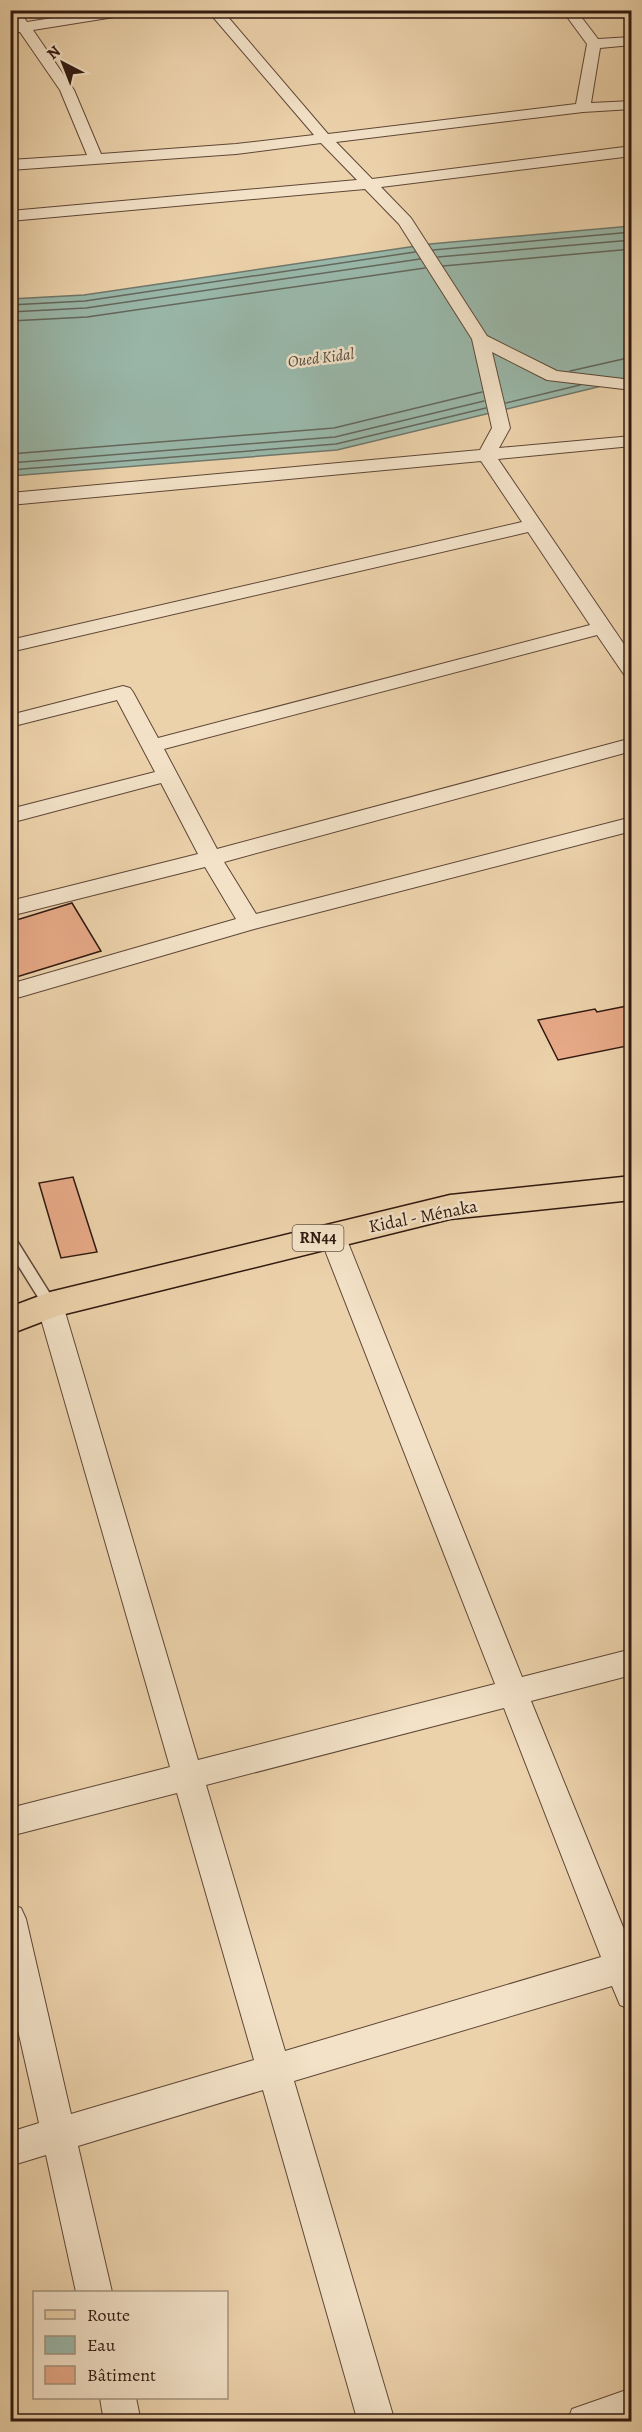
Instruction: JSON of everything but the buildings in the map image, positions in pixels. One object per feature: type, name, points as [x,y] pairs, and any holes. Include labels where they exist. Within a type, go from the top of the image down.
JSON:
[{"type":"main road","name":"Kidal - Ménaka","points":[[10,1321],[50,1305],[450,1207],[632,1188]]},
{"type":"street","points":[[12,10],[17,28],[68,90],[95,157]]},
{"type":"street","points":[[17,28],[133,10]]},
{"type":"street","points":[[214,10],[324,138],[405,221],[481,339],[501,428],[486,455]]},
{"type":"street","points":[[569,10],[594,44],[583,108]]},
{"type":"street","points":[[594,44],[632,41]]},
{"type":"street","points":[[10,165],[95,157],[236,149],[583,108],[632,105]]},
{"type":"street","points":[[10,216],[368,184],[632,151]]},
{"type":"street","points":[[481,339],[553,376],[632,385]]},
{"type":"street","points":[[10,499],[632,441]]},
{"type":"street","points":[[486,455],[632,672]]},
{"type":"street","points":[[10,646],[533,525]]},
{"type":"street","points":[[152,746],[602,628]]},
{"type":"street","points":[[10,722],[123,692],[211,858],[250,923]]},
{"type":"street","points":[[10,909],[211,858],[632,744]]},
{"type":"street","points":[[10,816],[167,775]]},
{"type":"street","points":[[10,992],[250,923],[632,824]]},
{"type":"street","points":[[10,2149],[273,2071],[628,1975],[511,1693],[332,1235]]},
{"type":"street","points":[[50,1305],[186,1777],[377,2421]]},
{"type":"street","points":[[10,1822],[632,1662]]},
{"type":"street","points":[[10,1919],[94,2291]]},
{"type":"street","points":[[118,2399],[123,2421]]},
{"type":"street","points":[[585,2421],[632,2406]]},
{"type":"lane","points":[[10,1241],[50,1305]]},
{"type":"water","name":"Oued Kidal","points":[[631,226],[631,379],[337,450],[11,476],[11,299],[84,295],[430,244]]}]
